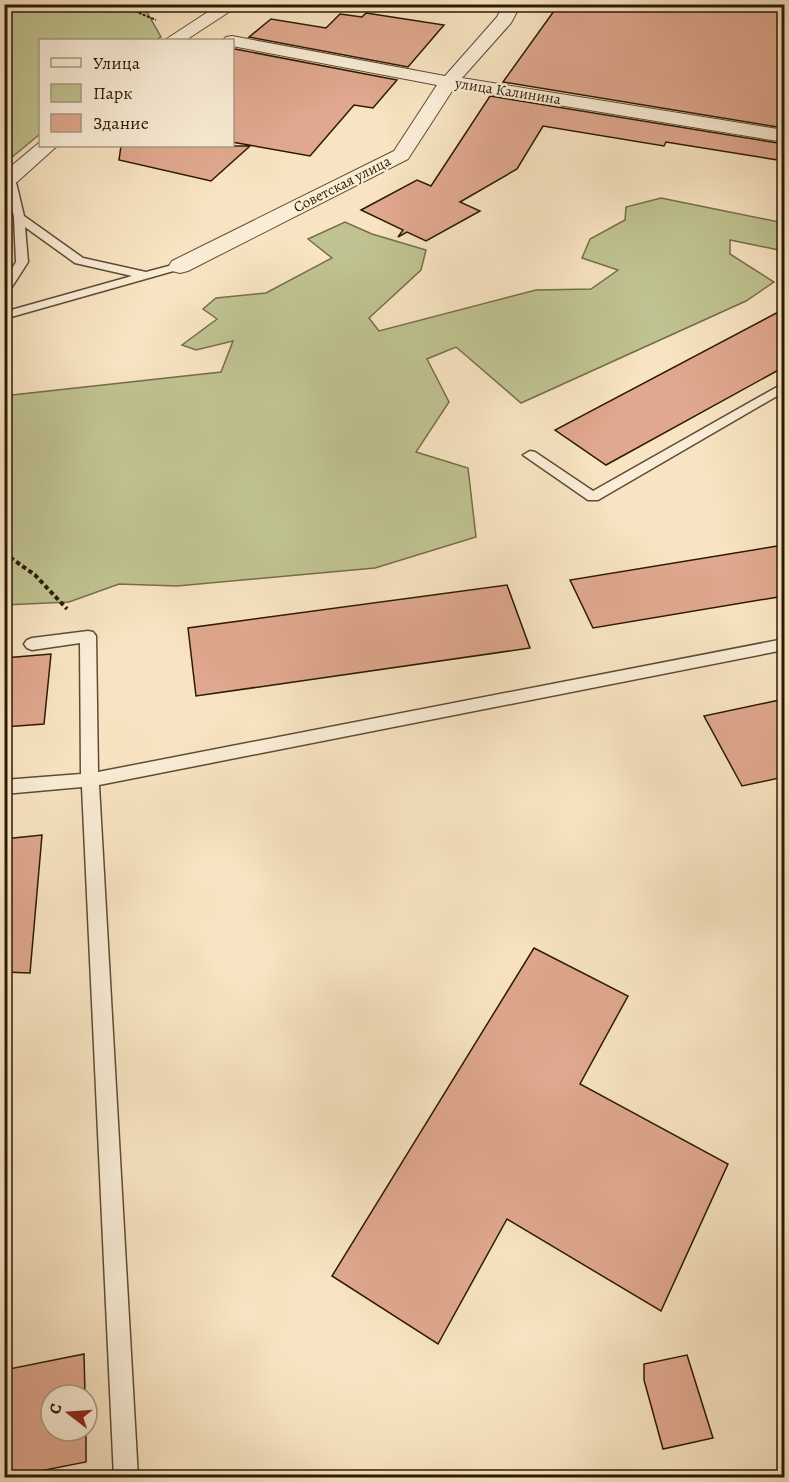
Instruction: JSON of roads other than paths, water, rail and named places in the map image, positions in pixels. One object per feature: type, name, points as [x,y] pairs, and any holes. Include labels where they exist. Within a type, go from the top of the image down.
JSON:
[{"type":"street","points":[[180,36],[233,4]]},
{"type":"street","name":"Советская улица","points":[[180,266],[400,155],[449,82],[504,19],[513,4]]},
{"type":"street","name":"улица Калинина","points":[[180,36],[223,39]]},
{"type":"street","name":"улица Калинина","points":[[234,41],[449,82],[784,136]]},
{"type":"street","points":[[10,178],[46,147]]},
{"type":"lane","points":[[4,291],[22,262],[19,218],[10,178]]},
{"type":"lane","points":[[19,218],[79,261],[145,276]]},
{"type":"lane","points":[[4,316],[180,266]]},
{"type":"lane","points":[[530,455],[592,497],[784,387]]},
{"type":"lane","points":[[32,644],[88,636],[90,780],[126,1478]]},
{"type":"lane","points":[[4,787],[90,780],[784,645]]}]
